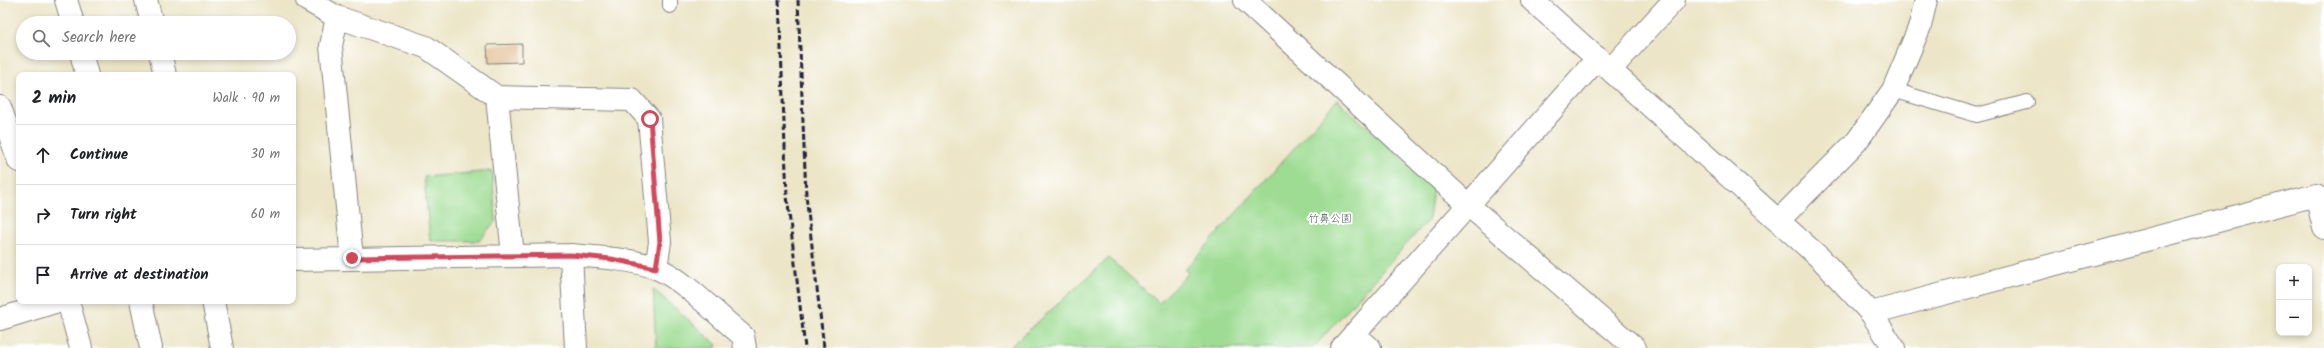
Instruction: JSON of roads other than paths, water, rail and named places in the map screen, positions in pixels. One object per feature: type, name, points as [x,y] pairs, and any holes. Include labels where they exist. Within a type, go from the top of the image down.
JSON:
[{"type":"street","points":[[66,0],[71,16]]},
{"type":"street","points":[[146,0],[150,16]]},
{"type":"street","points":[[307,0],[337,17],[426,47],[497,98],[632,100],[650,119],[660,242],[656,268]]},
{"type":"street","points":[[1245,0],[1468,205],[1635,348]]},
{"type":"street","points":[[1532,0],[1821,259],[1871,313],[1894,348]]},
{"type":"street","points":[[1355,343],[1468,205],[1604,63],[1674,0]]},
{"type":"street","points":[[1779,220],[1857,142],[1893,90],[1920,26],[1926,0]]},
{"type":"street","points":[[337,17],[331,46],[352,258]]},
{"type":"street","points":[[83,60],[86,72]]},
{"type":"street","points":[[162,60],[164,72]]},
{"type":"street","points":[[497,98],[513,256]]},
{"type":"street","points":[[0,107],[16,152]]},
{"type":"street","points":[[1871,313],[2320,194],[2324,228]]},
{"type":"street","points":[[296,260],[571,255],[611,259],[656,268],[678,282],[743,336],[745,348]]},
{"type":"street","points":[[571,255],[576,348]]},
{"type":"street","points":[[0,319],[48,304]]},
{"type":"street","points":[[69,304],[81,348]]},
{"type":"street","points":[[142,304],[151,348]]},
{"type":"street","points":[[214,304],[222,348]]},
{"type":"lane","points":[[1893,90],[1978,115],[2027,102]]},
{"type":"railway","points":[[779,0],[787,196],[805,348]]},
{"type":"railway","points":[[798,0],[806,195],[824,348]]},
{"type":"park label","name":"竹鼻公園","points":[[1330,219]]}]
